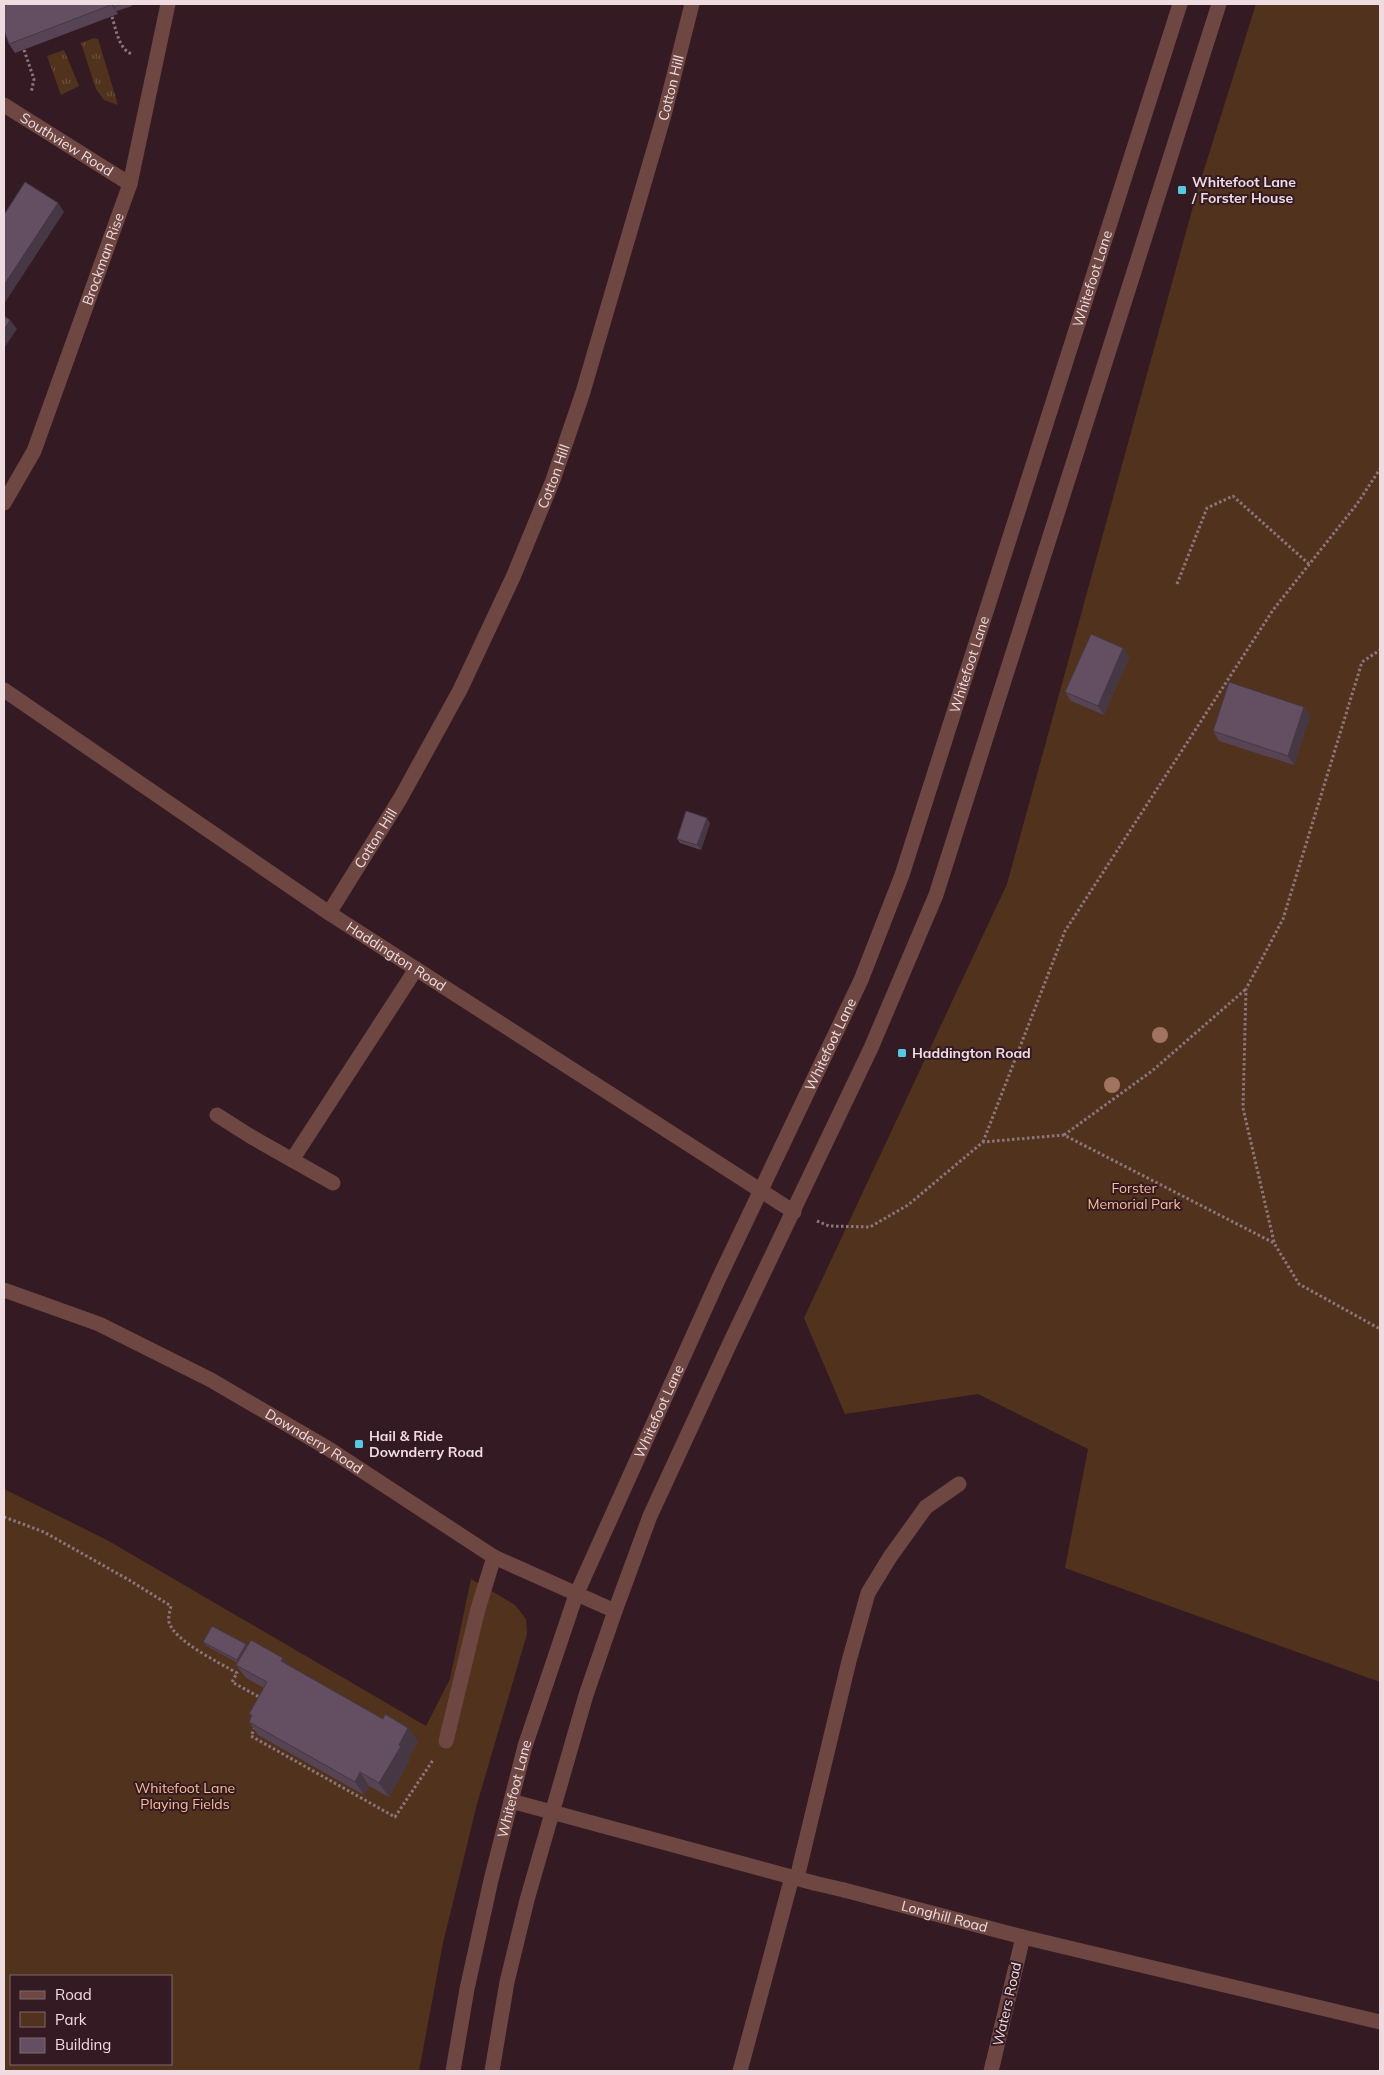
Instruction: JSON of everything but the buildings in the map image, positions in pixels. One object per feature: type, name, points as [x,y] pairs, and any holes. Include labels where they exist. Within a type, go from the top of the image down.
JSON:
[{"type":"street","name":"Brockman Rise","points":[[4,503],[34,451],[130,184],[168,4]]},
{"type":"street","name":"Cotton Hill","points":[[329,913],[400,799],[460,690],[514,574],[553,480],[583,392],[664,115],[692,4]]},
{"type":"street","name":"Whitefoot Lane","points":[[453,2071],[469,1980],[491,1880],[527,1738],[576,1595],[760,1190],[861,980],[902,875],[1180,4]]},
{"type":"street","points":[[492,2071],[507,1982],[527,1900],[586,1695],[615,1611],[650,1516],[730,1343],[871,1048],[936,895],[1219,4]]},
{"type":"street","name":"Southview Road","points":[[4,104],[130,184]]},
{"type":"street","name":"Haddington Road","points":[[4,690],[329,913],[794,1212]]},
{"type":"street","points":[[292,1160],[416,969]]},
{"type":"street","points":[[217,1115],[332,1183]]},
{"type":"street","name":"Downderry Road","points":[[4,1290],[99,1324],[211,1380],[329,1449],[494,1557],[615,1611]]},
{"type":"street","points":[[740,2071],[794,1877],[868,1593],[890,1557],[926,1507],[959,1484]]},
{"type":"street","points":[[446,1741],[478,1609],[494,1557]]},
{"type":"street","name":"Longhill Road","points":[[511,1801],[1023,1937],[1380,2022]]},
{"type":"street","name":"Waters Road","points":[[992,2067],[1023,1937]]},
{"type":"path","points":[[112,17],[126,52],[157,59]]},
{"type":"path","points":[[24,50],[34,79],[33,89],[24,117]]},
{"type":"path","points":[[812,1219],[828,1226],[870,1227],[908,1205],[983,1142],[1065,931],[1268,618],[1357,504],[1380,469]]},
{"type":"path","points":[[1177,584],[1207,508],[1233,496],[1309,564]]},
{"type":"path","points":[[983,1142],[1064,1135],[1152,1071],[1246,989],[1283,920],[1362,662],[1380,650]]},
{"type":"path","points":[[1246,989],[1243,1108],[1274,1243],[1299,1284],[1380,1329]]},
{"type":"path","points":[[1064,1135],[1274,1243]]},
{"type":"path","points":[[4,1517],[44,1532],[171,1606],[168,1620],[174,1632],[186,1642],[237,1674],[232,1682],[268,1702]]},
{"type":"path","points":[[260,1719],[251,1736],[395,1817],[446,1741]]},
{"type":"green space","name":"Forster Memorial Park","points":[[1256,4],[1380,4],[1380,1682],[1065,1568],[1088,1449],[978,1394],[845,1414],[804,1318],[1007,884],[1197,192]]},
{"type":"green space","points":[[94,38],[98,39],[118,105],[104,100],[96,89],[81,43]]},
{"type":"green space","points":[[64,50],[79,86],[61,95],[47,56]]},
{"type":"green space","name":"Whitefoot Lane Playing Fields","points":[[4,1489],[107,1540],[426,1726],[450,1679],[471,1579],[515,1605],[526,1619],[527,1634],[477,1804],[443,1943],[419,2071],[4,2071]]},
{"type":"place","name":"Whitefoot Lane / Forster House","points":[[1182,190]]},
{"type":"place","name":"Haddington Road","points":[[902,1053]]},
{"type":"place","name":"Hail & Ride Downderry Road","points":[[359,1444]]}]
